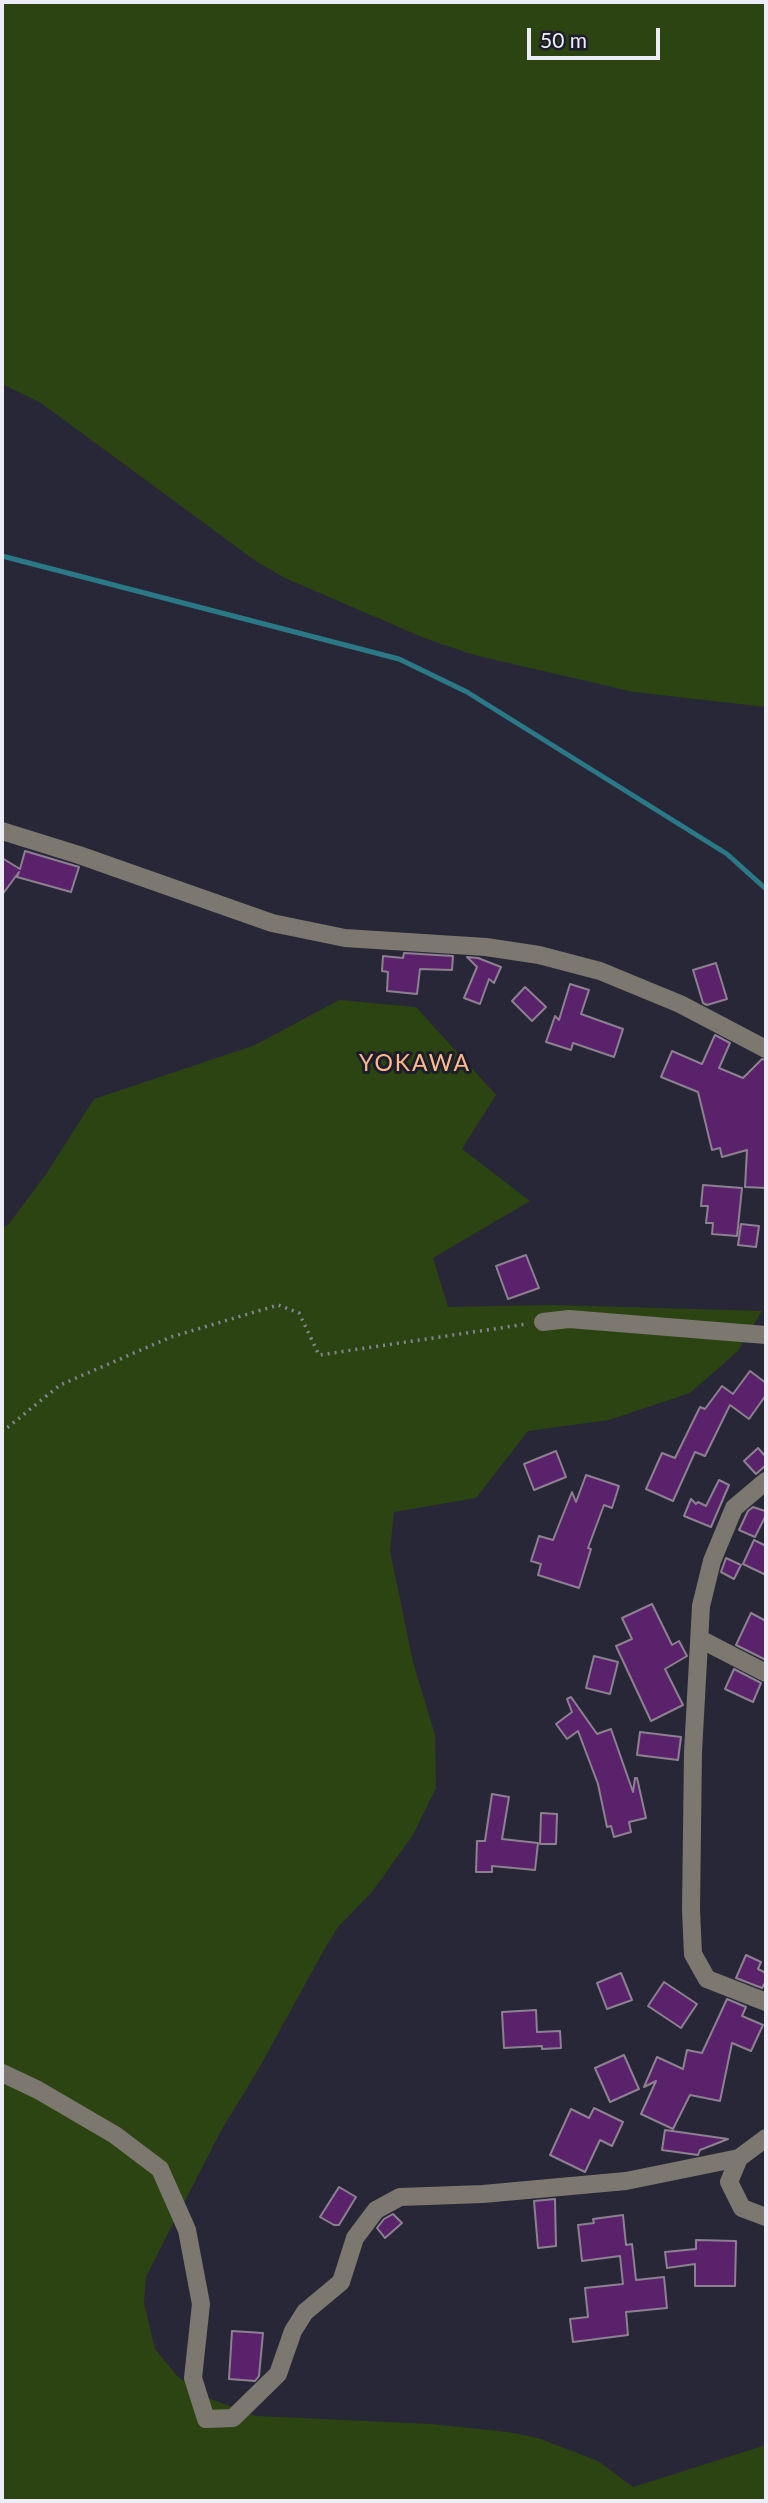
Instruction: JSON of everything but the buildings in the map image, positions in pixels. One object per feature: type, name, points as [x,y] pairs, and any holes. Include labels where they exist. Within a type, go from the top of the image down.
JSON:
[{"type":"street","points":[[2,831],[79,855],[272,923],[345,938],[486,947],[539,955],[600,971],[680,1004],[766,1049]]},
{"type":"street","points":[[543,1322],[569,1319],[766,1335]]},
{"type":"street","points":[[766,1481],[734,1508],[712,1562],[701,1606],[693,1765],[691,1910],[693,1954],[707,1979],[766,2002]]},
{"type":"street","points":[[700,1639],[766,1673]]},
{"type":"street","points":[[2,2073],[38,2090],[115,2135],[160,2169],[187,2231],[201,2304],[193,2378],[206,2419],[233,2418],[278,2374],[293,2331],[305,2312],[341,2282],[355,2238],[376,2210],[400,2197],[483,2194],[626,2181],[739,2158],[766,2138]]},
{"type":"street","points":[[739,2158],[729,2182],[742,2208],[766,2217]]},
{"type":"path","points":[[2,1432],[60,1385],[171,1337],[278,1305],[299,1312],[319,1355],[543,1322]]},
{"type":"green space","points":[[2,2],[766,2],[766,707],[634,692],[474,655],[424,638],[285,578],[257,562],[41,403],[2,384]]},
{"type":"green space","points":[[339,1000],[416,1007],[496,1095],[462,1149],[530,1201],[433,1258],[448,1307],[554,1305],[762,1311],[738,1351],[690,1393],[609,1420],[528,1431],[476,1498],[394,1512],[390,1551],[413,1662],[435,1735],[436,1788],[413,1835],[372,1892],[338,1927],[324,1950],[222,2129],[161,2247],[146,2277],[144,2303],[155,2349],[178,2377],[208,2398],[256,2416],[431,2424],[508,2432],[538,2438],[598,2461],[633,2487],[766,2445],[766,2501],[2,2501],[2,1228],[8,1225],[46,1174],[94,1099],[255,1045]]},
{"type":"waterway","points":[[2,556],[399,659],[467,692],[727,854],[766,889]]},
{"type":"district","name":"YOKAWA","points":[[415,1064]]}]
